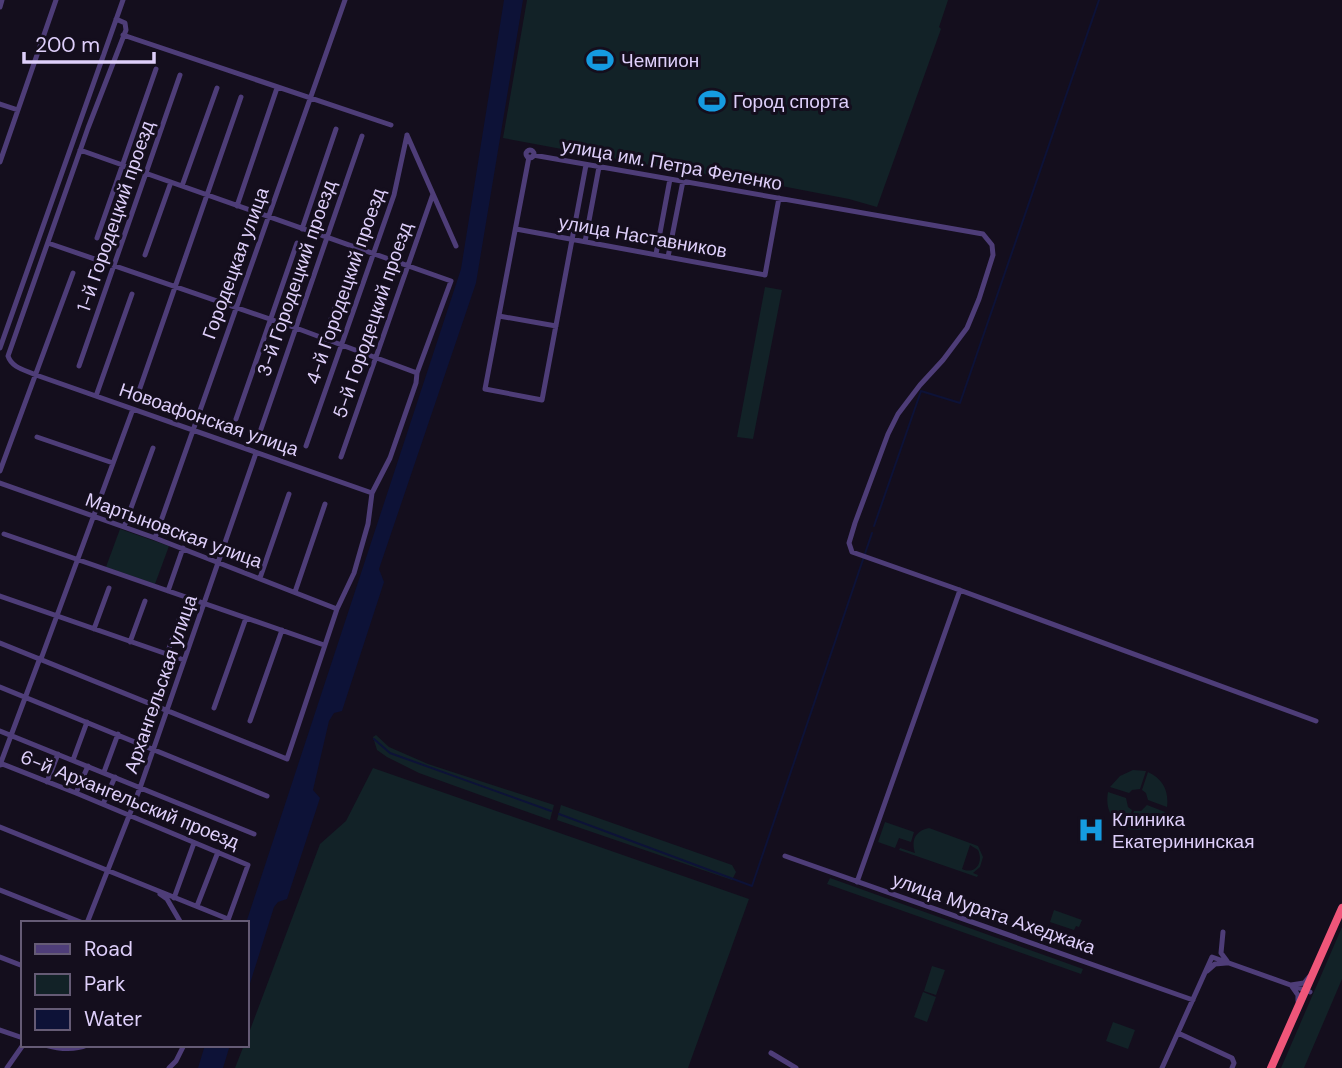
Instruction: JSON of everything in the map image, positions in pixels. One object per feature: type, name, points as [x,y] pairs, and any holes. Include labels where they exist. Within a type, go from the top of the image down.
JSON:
[{"type":"highway","points":[[1308,991],[1342,906]]},
{"type":"highway","points":[[1272,1068],[1342,921]]},
{"type":"street","points":[[0,7],[2,0]]},
{"type":"street","points":[[0,162],[56,0]]},
{"type":"street","points":[[0,348],[123,0]]},
{"type":"street","name":"Городецкая улица","points":[[155,538],[345,0]]},
{"type":"street","points":[[36,247],[45,250],[48,243],[124,35],[125,23],[116,19]]},
{"type":"street","points":[[124,35],[391,125]]},
{"type":"street","points":[[97,239],[156,69]]},
{"type":"street","name":"1-й Городецкий проезд","points":[[79,366],[180,75]]},
{"type":"street","points":[[182,186],[217,88]]},
{"type":"street","points":[[237,206],[277,88]]},
{"type":"street","points":[[140,388],[241,97]]},
{"type":"street","points":[[0,104],[18,110]]},
{"type":"street","points":[[79,125],[88,128]]},
{"type":"street","points":[[302,229],[335,129]]},
{"type":"street","name":"4-й Городецкий проезд","points":[[306,446],[394,195],[407,135],[433,194]]},
{"type":"street","name":"3-й Городецкий проезд","points":[[261,429],[362,136]]},
{"type":"street","points":[[0,643],[287,758],[337,608],[354,572],[368,524],[372,493],[390,458],[451,281],[80,150]]},
{"type":"street","name":"улица им. Петра Феленко","points":[[516,229],[531,156],[983,234],[992,245],[993,256],[967,328],[898,414],[849,543],[852,552],[960,590]]},
{"type":"street","points":[[516,229],[485,389],[542,400],[586,165]]},
{"type":"street","points":[[585,242],[599,167]]},
{"type":"street","points":[[656,254],[670,179]]},
{"type":"street","points":[[668,257],[683,181]]},
{"type":"street","points":[[145,255],[171,182]]},
{"type":"street","points":[[433,194],[456,246]]},
{"type":"street","name":"5-й Городецкий проезд","points":[[341,457],[433,194]]},
{"type":"street","name":"улица Наставников","points":[[516,229],[765,275],[779,198]]},
{"type":"street","points":[[48,243],[418,373]]},
{"type":"street","points":[[236,419],[297,243]]},
{"type":"street","name":"Новоафонская улица","points":[[45,250],[8,356],[13,365],[372,493]]},
{"type":"street","points":[[0,471],[73,272]]},
{"type":"street","points":[[324,339],[346,273]]},
{"type":"street","points":[[96,396],[132,294]]},
{"type":"street","points":[[499,316],[556,326]]},
{"type":"street","points":[[0,764],[133,409]]},
{"type":"street","points":[[37,437],[113,463]]},
{"type":"street","points":[[124,527],[153,448]]},
{"type":"street","name":"Архангельская улица","points":[[86,921],[140,788],[256,453]]},
{"type":"street","name":"Мартыновская улица","points":[[0,483],[183,548],[337,608]]},
{"type":"street","points":[[260,578],[289,494]]},
{"type":"street","points":[[295,592],[325,504]]},
{"type":"street","points":[[4,534],[324,645]]},
{"type":"street","points":[[168,591],[183,548]]},
{"type":"street","points":[[94,629],[109,588]]},
{"type":"street","points":[[857,882],[960,590],[1316,721]]},
{"type":"street","points":[[0,596],[184,660]]},
{"type":"street","points":[[131,642],[145,601]]},
{"type":"street","points":[[167,654],[180,617]]},
{"type":"street","points":[[214,708],[246,618]]},
{"type":"street","points":[[250,721],[282,630]]},
{"type":"street","points":[[0,687],[267,796]]},
{"type":"street","points":[[73,760],[88,722]]},
{"type":"street","points":[[0,731],[254,834]]},
{"type":"street","points":[[104,772],[118,734]]},
{"type":"street","points":[[47,782],[58,754]]},
{"type":"street","name":"6-й Архангельский проезд","points":[[0,764],[248,865],[227,921]]},
{"type":"street","points":[[76,793],[88,766]]},
{"type":"street","points":[[103,804],[114,777]]},
{"type":"street","points":[[0,827],[152,887],[227,921]]},
{"type":"street","points":[[174,898],[194,843]]},
{"type":"street","points":[[197,906],[218,852]]},
{"type":"street","name":"улица Мурата Ахеджака","points":[[785,856],[1193,1000]]},
{"type":"street","points":[[152,887],[167,899],[179,921]]},
{"type":"street","points":[[0,890],[80,921]]},
{"type":"street","points":[[1291,985],[1304,983],[1309,978],[1342,906]]},
{"type":"street","points":[[1223,932],[1221,953],[1229,962]]},
{"type":"street","points":[[0,957],[21,965]]},
{"type":"street","points":[[1162,1068],[1212,957],[1308,991]]},
{"type":"street","points":[[1204,975],[1214,964],[1229,962]]},
{"type":"street","points":[[1272,1068],[1297,1003],[1298,995],[1291,985]]},
{"type":"street","points":[[0,1030],[21,1037]]},
{"type":"street","points":[[1178,1033],[1232,1058],[1232,1068]]},
{"type":"street","points":[[7,1068],[22,1047]]},
{"type":"street","points":[[54,1047],[82,1047]]},
{"type":"street","points":[[169,1068],[176,1065],[183,1047]]},
{"type":"street","points":[[771,1053],[796,1068]]},
{"type":"green space","name":"Город спорта","points":[[527,0],[948,0],[939,27],[941,29],[877,207],[761,182],[503,138]]},
{"type":"green space","points":[[765,287],[782,290],[753,439],[737,437]]},
{"type":"green space","points":[[120,529],[169,546],[155,584],[106,567]]},
{"type":"green space","points":[[376,735],[389,747],[428,764],[554,805],[550,820],[419,773],[377,750],[373,737]]},
{"type":"green space","points":[[373,768],[749,899],[688,1068],[235,1068],[243,1047],[248,1047],[248,1035],[320,844],[346,821]]},
{"type":"green space","points":[[1133,770],[1146,771],[1140,789],[1129,793],[1110,787],[1120,776]]},
{"type":"green space","points":[[1148,772],[1164,786],[1167,807],[1148,800],[1142,790]]},
{"type":"green space","points":[[1108,792],[1126,798],[1128,807],[1132,810],[1126,828],[1116,822],[1110,813]]},
{"type":"green space","points":[[561,805],[732,865],[736,872],[732,880],[557,820]]},
{"type":"green space","points":[[1147,805],[1165,812],[1159,821],[1140,830],[1128,829],[1134,811],[1141,811]]},
{"type":"green space","points":[[885,822],[914,832],[911,842],[899,838],[895,848],[878,842]]},
{"type":"green space","points":[[929,828],[978,846],[983,857],[980,867],[973,873],[978,875],[977,877],[899,850],[900,848],[915,853],[915,837],[920,831]],"holes":[[[970,845],[978,850],[980,859],[977,867],[971,870],[962,869]]]},
{"type":"green space","points":[[830,878],[1083,969],[1081,974],[827,884]]},
{"type":"green space","points":[[1054,910],[1082,920],[1079,927],[1076,926],[1074,930],[1050,922]]},
{"type":"green space","points":[[1342,927],[1342,979],[1304,1068],[1281,1068]]},
{"type":"green space","points":[[932,966],[945,970],[936,995],[924,991]]},
{"type":"green space","points":[[923,992],[936,997],[927,1022],[914,1017]]},
{"type":"green space","points":[[1113,1022],[1135,1030],[1128,1049],[1106,1041]]},
{"type":"water","points":[[504,0],[523,0],[476,283],[379,569],[384,582],[342,711],[334,713],[329,721],[313,790],[320,798],[287,899],[278,902],[274,907],[248,990],[247,921],[461,269]]},
{"type":"water","points":[[204,1047],[229,1047],[223,1068],[198,1068]]},
{"type":"waterway","points":[[874,526],[921,391],[960,403],[1099,0]]},
{"type":"waterway","points":[[559,814],[752,886],[872,533]]},
{"type":"waterway","points":[[374,739],[390,753],[551,811]]},
{"type":"place","name":"Чемпион","points":[[600,60]]},
{"type":"place","name":"Город спорта","points":[[712,101]]},
{"type":"place","name":"Клиника Екатерининская","points":[[1091,830]]}]
